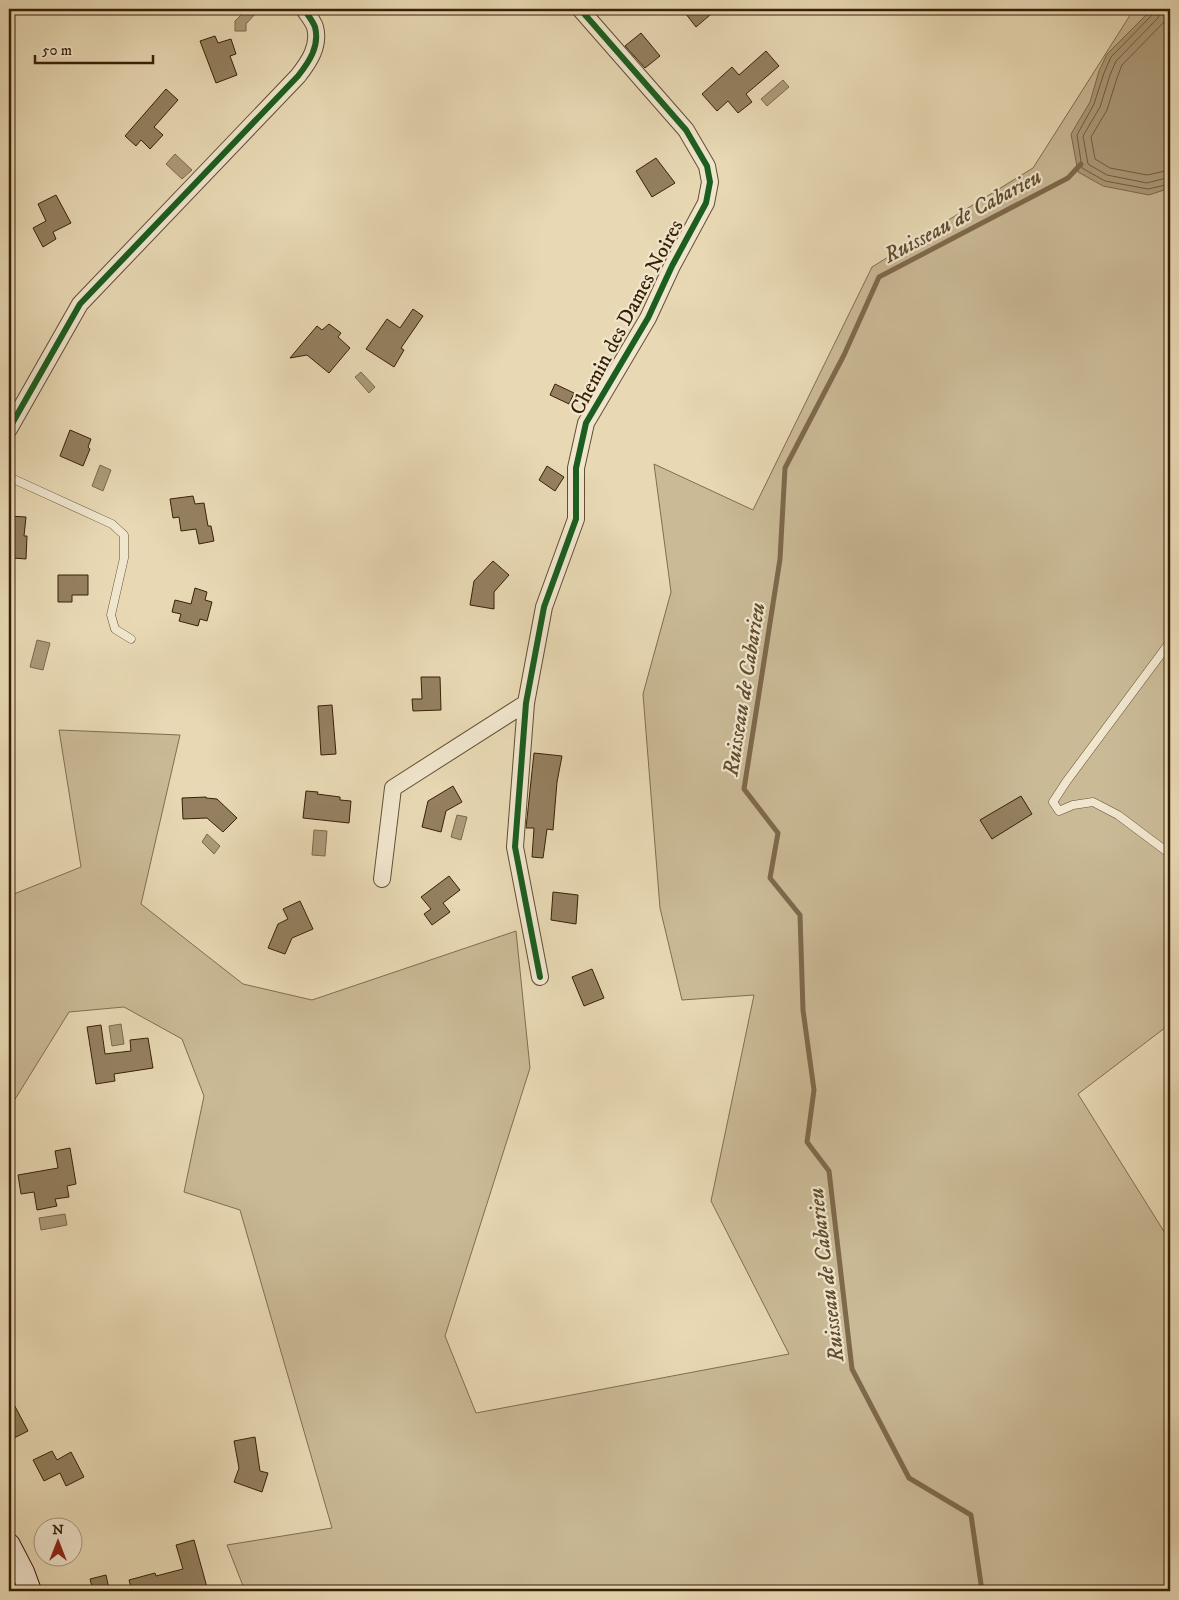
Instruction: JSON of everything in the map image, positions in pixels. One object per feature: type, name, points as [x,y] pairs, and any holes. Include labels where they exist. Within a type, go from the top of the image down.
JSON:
[{"type":"street","points":[[9,429],[80,304],[298,76],[311,59],[315,44],[314,26],[304,9]]},
{"type":"street","name":"Chemin des Dames Noires","points":[[540,977],[515,848],[526,703],[544,607],[576,519],[576,468],[586,423],[648,318],[672,266],[706,203],[710,182],[707,166],[686,130],[580,9]]},
{"type":"street","points":[[382,879],[394,788],[526,703]]},
{"type":"street","points":[[9,1545],[30,1591]]},
{"type":"lane","points":[[9,476],[112,524],[124,535],[124,558],[111,614],[115,629],[131,639]]},
{"type":"lane","points":[[1170,642],[1053,802],[1060,811],[1073,805],[1093,802],[1118,815],[1170,854]]},
{"type":"shaded area","points":[[1134,9],[1170,9],[1170,1024],[1078,1094],[1170,1241],[1170,1591],[245,1591],[227,1545],[332,1528],[240,1210],[184,1192],[204,1096],[182,1039],[124,1007],[69,1012],[9,1109],[9,896],[81,867],[59,730],[180,735],[141,904],[243,984],[312,1000],[516,931],[530,1068],[445,1336],[476,1413],[789,1354],[711,1201],[754,995],[682,1000],[660,908],[643,694],[671,592],[654,464],[753,510],[872,267],[1033,168]]},
{"type":"water","points":[[247,9],[251,9],[256,13],[246,24],[246,31],[235,31],[235,21]]},
{"type":"water","points":[[1152,9],[1170,9],[1170,188],[1149,195],[1103,186],[1078,172],[1071,134],[1090,102],[1099,71],[1107,54]]},
{"type":"water","points":[[783,80],[789,87],[767,106],[761,99]]},
{"type":"water","points":[[175,154],[192,170],[182,179],[166,164]]},
{"type":"water","points":[[361,372],[375,387],[369,393],[355,377]]},
{"type":"water","points":[[100,465],[111,470],[103,491],[92,486]]},
{"type":"water","points":[[37,640],[50,643],[43,670],[30,667]]},
{"type":"water","points":[[457,815],[467,817],[461,840],[451,837]]},
{"type":"water","points":[[314,830],[327,831],[325,856],[312,855]]},
{"type":"water","points":[[207,834],[220,846],[214,854],[202,842]]},
{"type":"water","points":[[121,1024],[124,1044],[112,1046],[109,1026]]},
{"type":"water","points":[[65,1214],[67,1225],[41,1230],[39,1218]]},
{"type":"building","points":[[682,9],[717,9],[696,27]]},
{"type":"building","points":[[641,33],[660,56],[645,68],[625,46]]},
{"type":"building","points":[[215,36],[218,43],[231,39],[236,54],[230,56],[237,75],[216,83],[200,41]]},
{"type":"building","points":[[766,51],[779,66],[746,94],[752,102],[738,113],[728,101],[717,111],[702,94],[732,67],[739,75]]},
{"type":"building","points":[[166,89],[178,100],[154,127],[163,135],[150,149],[141,140],[136,146],[125,136]]},
{"type":"building","points":[[656,158],[675,183],[652,197],[636,171]]},
{"type":"building","points":[[56,195],[71,223],[53,232],[56,239],[43,247],[33,228],[46,221],[38,204]]},
{"type":"building","points":[[413,309],[423,316],[401,348],[404,350],[394,367],[366,349],[387,319],[400,328]]},
{"type":"building","points":[[329,324],[341,333],[338,337],[350,348],[329,373],[307,355],[290,358],[317,326],[322,330]]},
{"type":"building","points":[[555,384],[574,393],[569,404],[550,395]]},
{"type":"building","points":[[70,430],[91,439],[88,447],[90,449],[83,466],[60,456]]},
{"type":"building","points":[[547,466],[564,477],[555,491],[539,480]]},
{"type":"building","points":[[193,496],[195,504],[204,503],[208,526],[211,526],[214,541],[199,544],[196,529],[181,531],[179,517],[173,518],[170,499]]},
{"type":"building","points":[[9,516],[26,517],[24,536],[27,536],[26,559],[13,558],[13,552],[9,552]]},
{"type":"building","points":[[493,561],[509,575],[494,592],[494,609],[470,605],[474,581]]},
{"type":"building","points":[[58,575],[88,575],[88,595],[72,595],[72,602],[58,602]]},
{"type":"building","points":[[195,588],[207,592],[205,600],[212,602],[207,621],[200,619],[198,626],[179,621],[181,614],[172,612],[175,600],[191,604]]},
{"type":"building","points":[[421,677],[440,677],[441,710],[413,711],[412,699],[422,699]]},
{"type":"building","points":[[332,705],[336,754],[321,755],[318,706]]},
{"type":"building","points":[[534,753],[562,756],[557,782],[553,830],[547,829],[543,858],[532,857],[534,828],[526,828]]},
{"type":"building","points":[[453,786],[462,802],[446,811],[441,832],[422,827],[428,801]]},
{"type":"building","points":[[306,791],[318,792],[317,794],[340,797],[340,800],[351,801],[349,823],[303,818]]},
{"type":"building","points":[[1021,796],[1032,814],[992,839],[980,820]]},
{"type":"building","points":[[206,797],[217,799],[237,818],[223,832],[207,818],[183,819],[182,798]]},
{"type":"building","points":[[449,876],[460,890],[443,903],[450,912],[432,925],[424,914],[431,909],[421,897]]},
{"type":"building","points":[[553,892],[578,895],[576,924],[551,920]]},
{"type":"building","points":[[300,901],[313,929],[292,938],[285,954],[268,948],[278,924],[288,919],[283,909]]},
{"type":"building","points":[[592,969],[604,998],[584,1006],[572,977]]},
{"type":"building","points":[[101,1025],[105,1054],[131,1051],[130,1040],[148,1038],[153,1068],[114,1074],[115,1081],[96,1084],[87,1027]]},
{"type":"building","points":[[70,1148],[76,1184],[67,1186],[69,1197],[55,1199],[57,1206],[37,1210],[34,1192],[21,1194],[18,1175],[58,1168],[55,1151]]},
{"type":"building","points":[[9,1395],[28,1431],[14,1438],[9,1429]]},
{"type":"building","points":[[255,1437],[260,1471],[268,1473],[262,1492],[234,1482],[239,1468],[234,1441]]},
{"type":"building","points":[[52,1451],[57,1460],[71,1452],[84,1477],[66,1486],[60,1473],[44,1481],[33,1460]]},
{"type":"building","points":[[194,1540],[208,1591],[132,1591],[129,1580],[155,1573],[156,1576],[183,1569],[176,1545]]},
{"type":"building","points":[[106,1575],[109,1589],[93,1591],[90,1579]]},
{"type":"waterway","name":"Ruisseau de Cabarieu","points":[[982,1591],[971,1515],[909,1478],[852,1369],[829,1171],[807,1142],[814,1090],[803,1010],[800,915],[770,878],[778,833],[744,789],[780,559],[785,468],[844,355],[879,277],[1068,178],[1081,164]]},
{"type":"cycle path","points":[[9,429],[80,304],[298,76],[306,65],[315,47],[316,34],[315,27],[304,9]]},
{"type":"cycle path","points":[[540,977],[515,847],[526,703],[544,607],[576,519],[576,468],[586,423],[648,318],[672,266],[706,203],[710,182],[707,166],[686,130],[580,9]]}]
